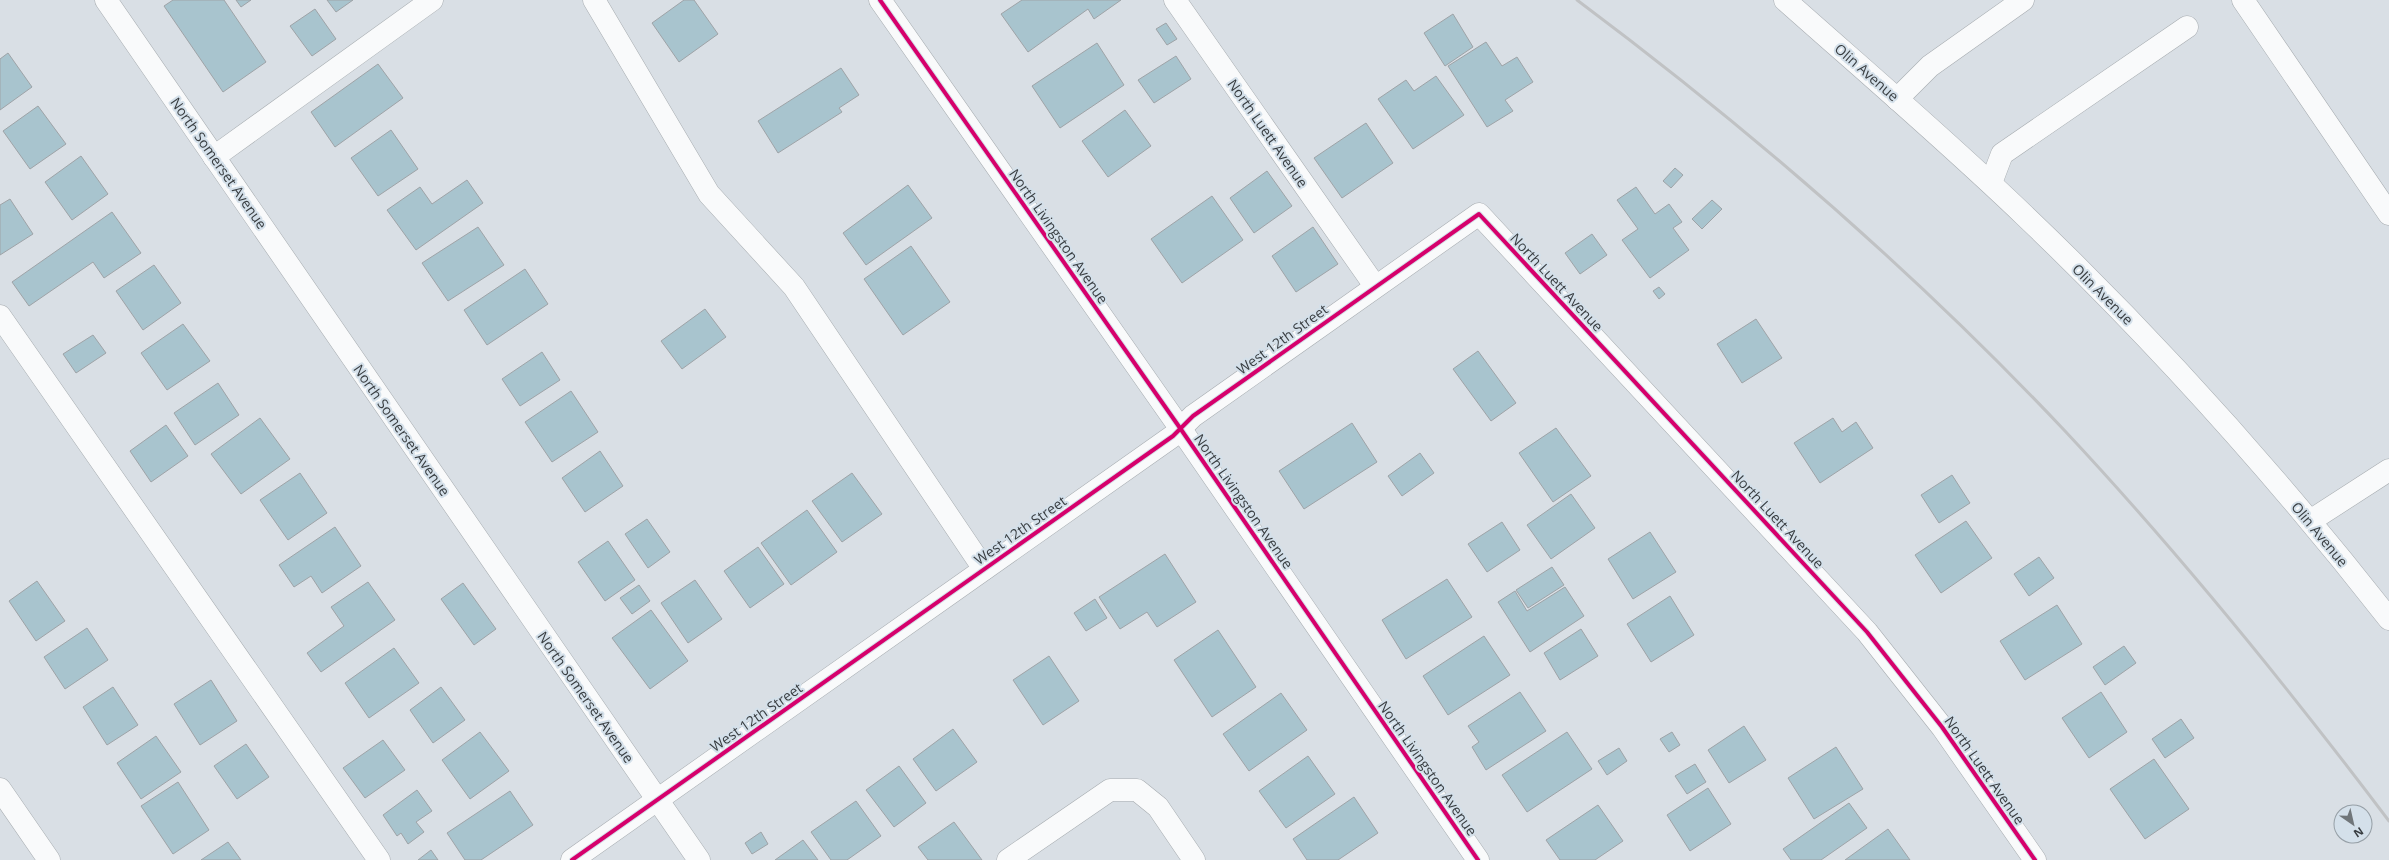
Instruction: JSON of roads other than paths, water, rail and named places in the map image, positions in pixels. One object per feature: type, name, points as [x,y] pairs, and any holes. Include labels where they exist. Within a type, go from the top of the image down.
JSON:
[{"type":"street","name":"North Somerset Avenue","points":[[106,0],[699,860]]},
{"type":"street","points":[[214,157],[432,0]]},
{"type":"street","points":[[594,0],[709,194],[794,287],[984,569]]},
{"type":"street","name":"North Livingston Avenue","points":[[880,0],[1180,428],[1478,860]]},
{"type":"street","name":"North Luett Avenue","points":[[1175,0],[1375,286]]},
{"type":"street","name":"Olin Avenue","points":[[1785,0],[1991,183],[2089,279],[2175,368],[2310,521],[2389,619]]},
{"type":"street","points":[[1897,98],[1930,66],[2023,0]]},
{"type":"street","points":[[2243,0],[2389,214]]},
{"type":"street","points":[[1991,183],[2002,154],[2187,27]]},
{"type":"street","name":"West 12th Street","points":[[572,860],[1173,436],[1194,416],[1375,286],[1479,214]]},
{"type":"street","name":"North Luett Avenue","points":[[1479,214],[1867,632],[1942,727],[2035,860]]},
{"type":"street","points":[[0,316],[379,860]]},
{"type":"street","points":[[2310,521],[2389,470]]},
{"type":"street","points":[[0,788],[49,860]]},
{"type":"street","points":[[1008,860],[1110,790],[1137,790],[1158,807],[1194,860]]},
{"type":"railway","points":[[1577,0],[1642,49],[1769,152],[1891,259],[2008,372],[2065,431],[2192,573],[2312,721],[2389,821]]}]
